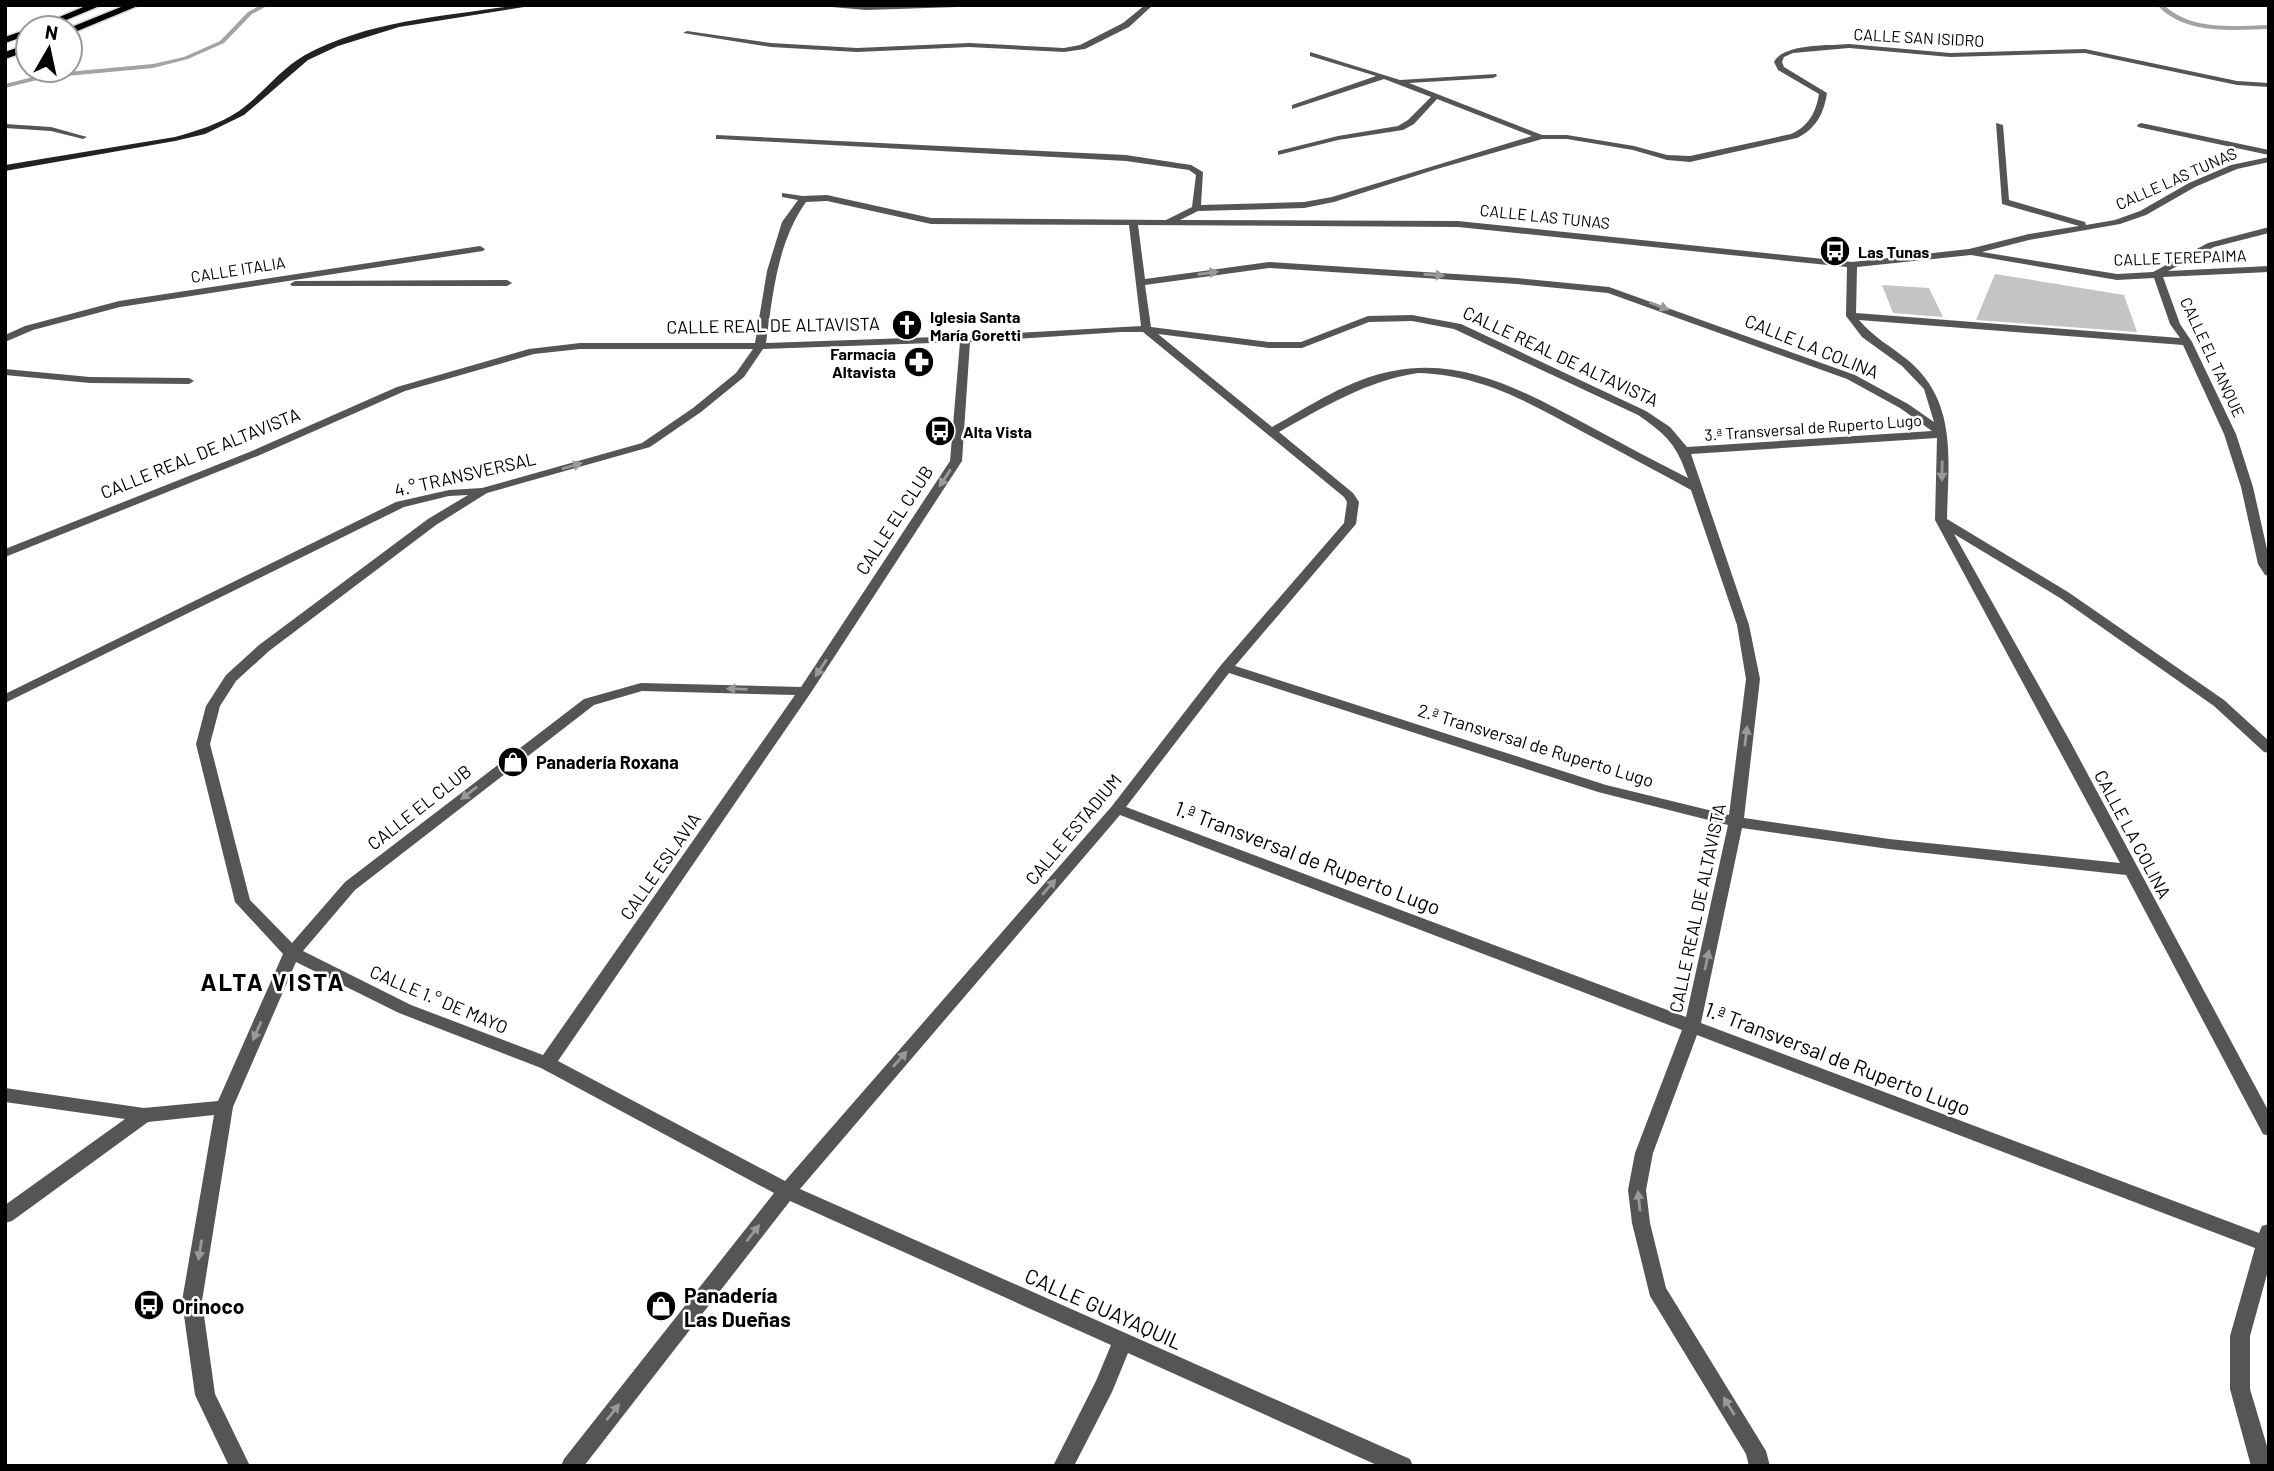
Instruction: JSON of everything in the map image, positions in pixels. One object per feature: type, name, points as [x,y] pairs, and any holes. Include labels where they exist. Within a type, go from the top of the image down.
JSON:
[{"type":"highway","points":[[74,14],[97,5]]},
{"type":"highway","points":[[84,25],[135,5]]},
{"type":"main road","points":[[5,168],[202,132],[241,113],[304,58],[335,44],[398,25],[534,5]]},
{"type":"street","points":[[812,5],[866,8],[1014,5]]},
{"type":"street","points":[[687,33],[771,45],[845,49],[969,45],[1064,50],[1082,47],[1126,25],[1150,5]]},
{"type":"street","name":"CALLE SAN ISIDRO","points":[[1167,223],[1196,208],[1304,205],[1324,201],[1510,144],[1542,137],[1587,140],[1667,157],[1690,159],[1794,136],[1806,131],[1812,123],[1823,93],[1781,68],[1778,62],[1781,56],[1793,51],[1849,46],[1950,55],[2100,52],[2194,75],[2237,83],[2269,85]]},
{"type":"street","points":[[1313,54],[1398,81],[1542,137]]},
{"type":"street","points":[[1295,107],[1384,76]]},
{"type":"street","points":[[1398,81],[1451,76],[1493,76]]},
{"type":"street","points":[[1281,153],[1339,138],[1400,128],[1411,122],[1436,96]]},
{"type":"street","points":[[5,125],[51,129],[83,137]]},
{"type":"street","points":[[1999,125],[2005,202],[2087,226]]},
{"type":"street","points":[[2141,125],[2269,156]]},
{"type":"street","points":[[719,137],[1126,158],[1191,168],[1200,174],[1196,208]]},
{"type":"street","name":"CALLE LAS TUNAS","points":[[803,199],[827,198],[931,221],[1458,224],[1852,265],[1969,252],[2132,218],[2192,185],[2269,156]]},
{"type":"street","points":[[785,195],[803,199]]},
{"type":"street","name":"4.° TRANSVERSAL","points":[[5,699],[400,504],[449,493],[483,491],[646,445],[697,410],[740,375],[760,346],[772,271],[787,222],[803,199]]},
{"type":"street","points":[[1133,223],[1146,329]]},
{"type":"street","points":[[2157,274],[2211,245],[2269,230]]},
{"type":"street","name":"CALLE ITALIA","points":[[5,339],[30,328],[119,304],[480,249]]},
{"type":"street","name":"CALLE TEREPAIMA","points":[[1969,252],[2117,277],[2269,270]]},
{"type":"street","name":"CALLE LA COLINA","points":[[1140,283],[1269,265],[1517,281],[1609,290],[1851,377],[1903,406],[1943,434],[1941,520],[2132,870],[2269,1129]]},
{"type":"street","points":[[1852,265],[1851,316],[1866,335],[1906,364],[1929,388],[1943,434]]},
{"type":"street","name":"CALLE EL TANQUE","points":[[2157,274],[2175,324],[2187,342],[2230,435],[2247,487],[2264,564],[2269,572]]},
{"type":"street","points":[[236,285],[507,283]]},
{"type":"street","points":[[1851,316],[2187,342]]},
{"type":"street","name":"CALLE REAL DE ALTAVISTA","points":[[5,553],[256,453],[401,389],[499,359],[533,351],[580,346],[760,346],[965,340],[1146,329],[1269,345],[1302,345],[1368,319],[1412,318],[1457,326],[1642,413],[1666,429],[1684,451],[1742,625],[1753,679],[1736,822],[1692,1027],[1644,1153],[1637,1190],[1657,1290],[1756,1451],[1760,1466]]},
{"type":"street","name":"CALLE ESTADIUM","points":[[571,1466],[787,1191],[1117,809],[1226,668],[1350,524],[1353,510],[1349,495],[1146,329]]},
{"type":"street","name":"CALLE EL CLUB","points":[[240,1466],[205,1395],[192,1301],[224,1107],[292,953],[350,886],[589,702],[641,687],[806,691],[956,461],[965,340]]},
{"type":"street","points":[[1272,431],[1372,379],[1396,373],[1445,371],[1474,376],[1516,391],[1697,488]]},
{"type":"street","points":[[5,372],[90,380],[189,381]]},
{"type":"street","name":"3.ª Transversal de Ruperto Lugo","points":[[1684,451],[1943,434]]},
{"type":"street","name":"CALLE 1.° DE MAYO","points":[[483,491],[432,522],[264,648],[231,678],[213,706],[203,744],[243,902],[292,953],[405,1009],[547,1063],[787,1191]]},
{"type":"street","points":[[1941,520],[2087,610],[2219,703],[2269,749]]},
{"type":"street","name":"2.ª Transversal de Ruperto Lugo","points":[[1226,668],[1603,789],[1736,822],[1889,844],[2132,870]]},
{"type":"street","name":"CALLE ESLAVIA","points":[[547,1063],[806,691]]},
{"type":"street","name":"1.ª Transversal de Ruperto Lugo","points":[[1117,809],[1692,1027],[2267,1240]]},
{"type":"street","points":[[5,1095],[144,1115],[224,1107]]},
{"type":"street","points":[[5,1215],[144,1115]]},
{"type":"street","name":"CALLE GUAYAQUIL","points":[[787,1191],[1403,1466]]},
{"type":"street","points":[[2262,1466],[2240,1389],[2240,1336],[2267,1240]]},
{"type":"street","points":[[1063,1466],[1105,1385],[1122,1342]]},
{"type":"building","points":[[1995,274],[2124,295],[2137,332],[1976,320]]},
{"type":"building","points":[[1882,285],[1929,288],[1943,317],[1893,313]]},
{"type":"waterway","points":[[5,86],[45,76],[153,66],[186,58],[222,42],[250,13],[266,5]]},
{"type":"waterway","points":[[2160,5],[2169,14],[2195,25],[2226,28],[2269,27]]},
{"type":"place","name":"Las Tunas","points":[[1835,251]]},
{"type":"place","name":"Iglesia Santa María Goretti","points":[[907,325]]},
{"type":"place","name":"Farmacia Altavista","points":[[919,362]]},
{"type":"place","name":"Alta Vista","points":[[940,431]]},
{"type":"place","name":"Panadería Roxana","points":[[513,762]]},
{"type":"place","name":"Orinoco","points":[[149,1305]]},
{"type":"place","name":"Panadería Las Dueñas","points":[[661,1306]]},
{"type":"district","name":"ALTA VISTA","points":[[273,981]]}]
